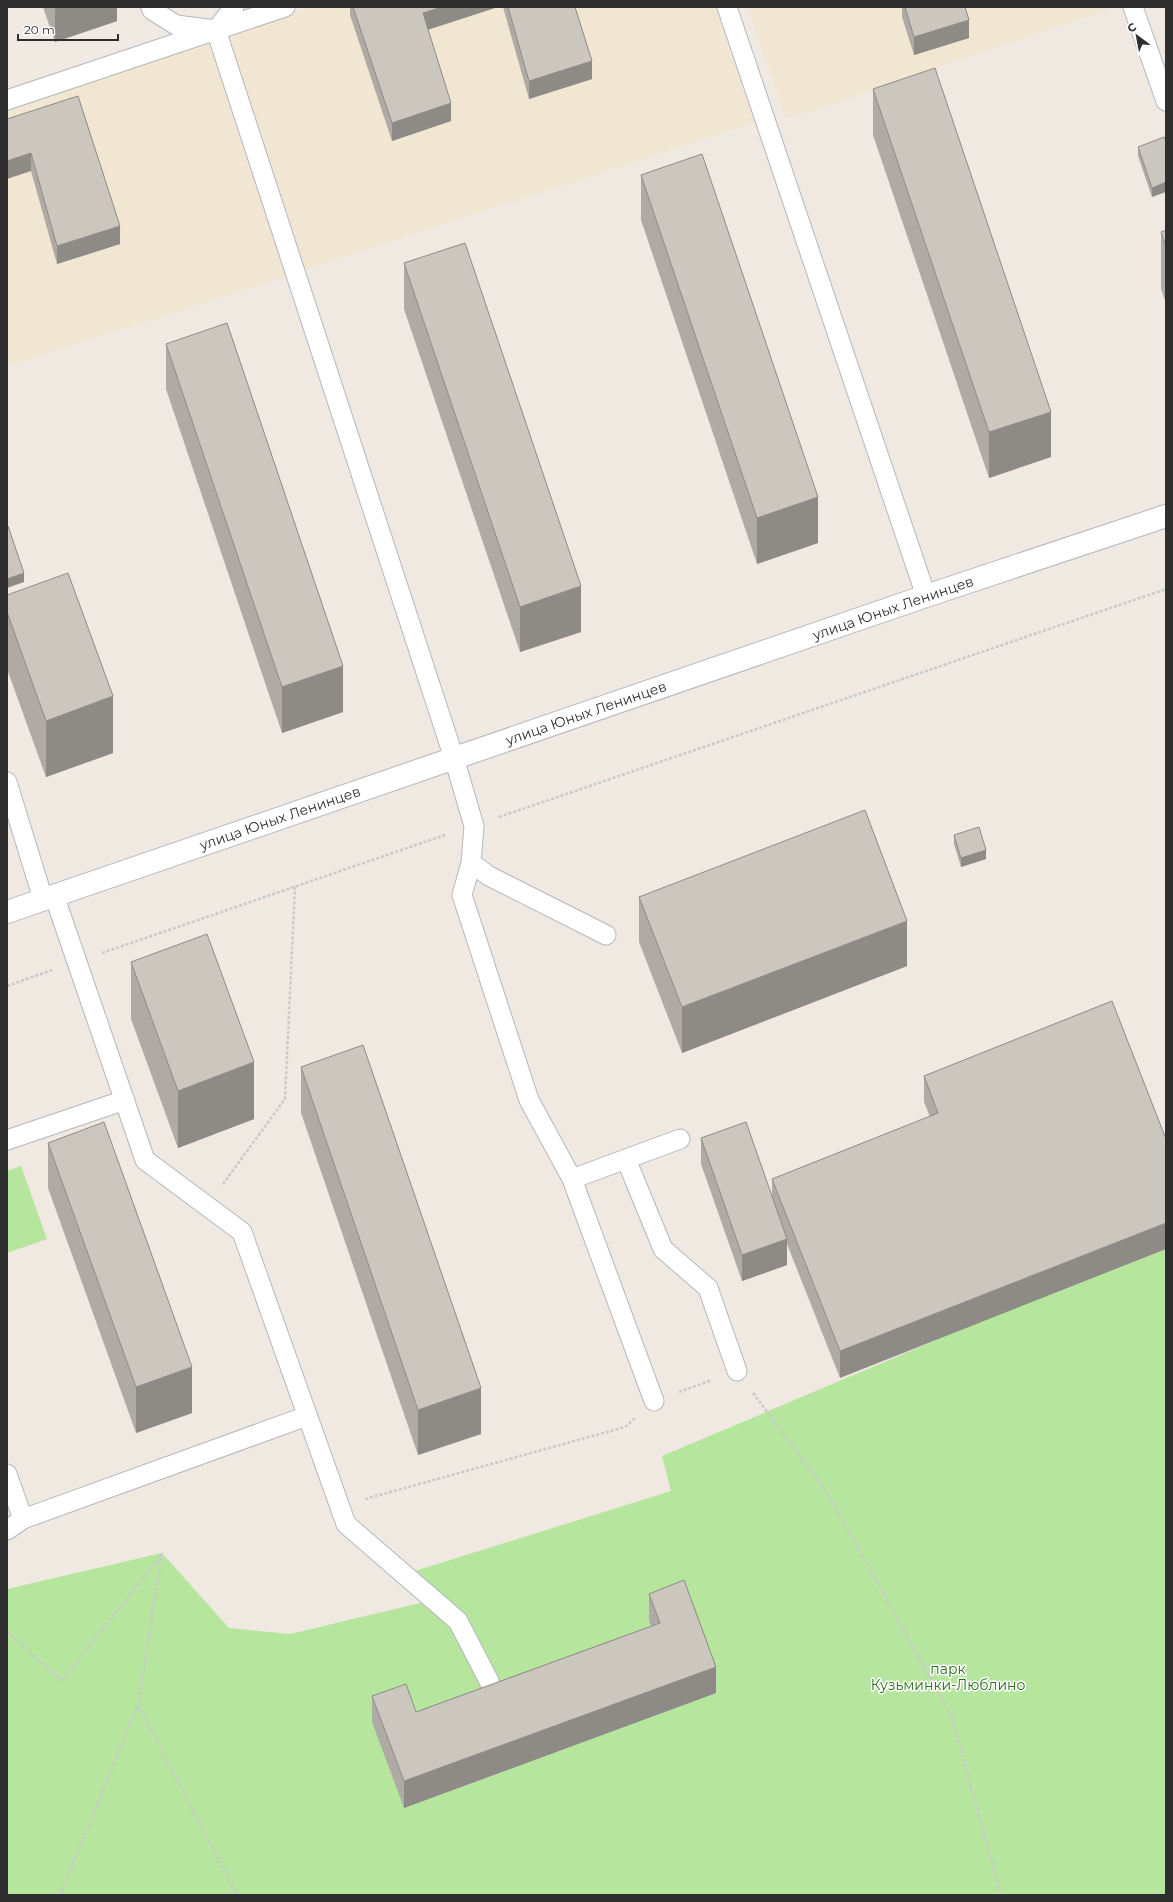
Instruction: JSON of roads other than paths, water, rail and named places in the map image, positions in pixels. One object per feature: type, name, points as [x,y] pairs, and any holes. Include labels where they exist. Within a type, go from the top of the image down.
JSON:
[{"type":"main road","name":"улица Юных Ленинцев","points":[[7,912],[926,596],[1166,516]]},
{"type":"lane","points":[[151,7],[152,10],[176,25],[216,30]]},
{"type":"lane","points":[[216,30],[234,7]]},
{"type":"lane","points":[[7,100],[285,7]]},
{"type":"lane","points":[[727,7],[926,596]]},
{"type":"lane","points":[[1133,7],[1166,101]]},
{"type":"lane","points":[[216,30],[454,758],[474,826],[471,863],[462,895],[529,1100],[572,1179],[654,1401]]},
{"type":"lane","points":[[7,782],[49,897],[77,962],[145,1160],[242,1232],[346,1524],[458,1621],[489,1681]]},
{"type":"lane","points":[[471,863],[489,876],[606,936]]},
{"type":"lane","points":[[7,1140],[125,1100]]},
{"type":"lane","points":[[572,1179],[680,1139]]},
{"type":"lane","points":[[626,1159],[663,1249],[708,1288],[737,1371]]},
{"type":"lane","points":[[7,1530],[23,1519],[307,1416]]},
{"type":"lane","points":[[7,1474],[23,1519]]},
{"type":"park label","name":"парк Кузьминки-Люблино","points":[[948,1678]]}]
